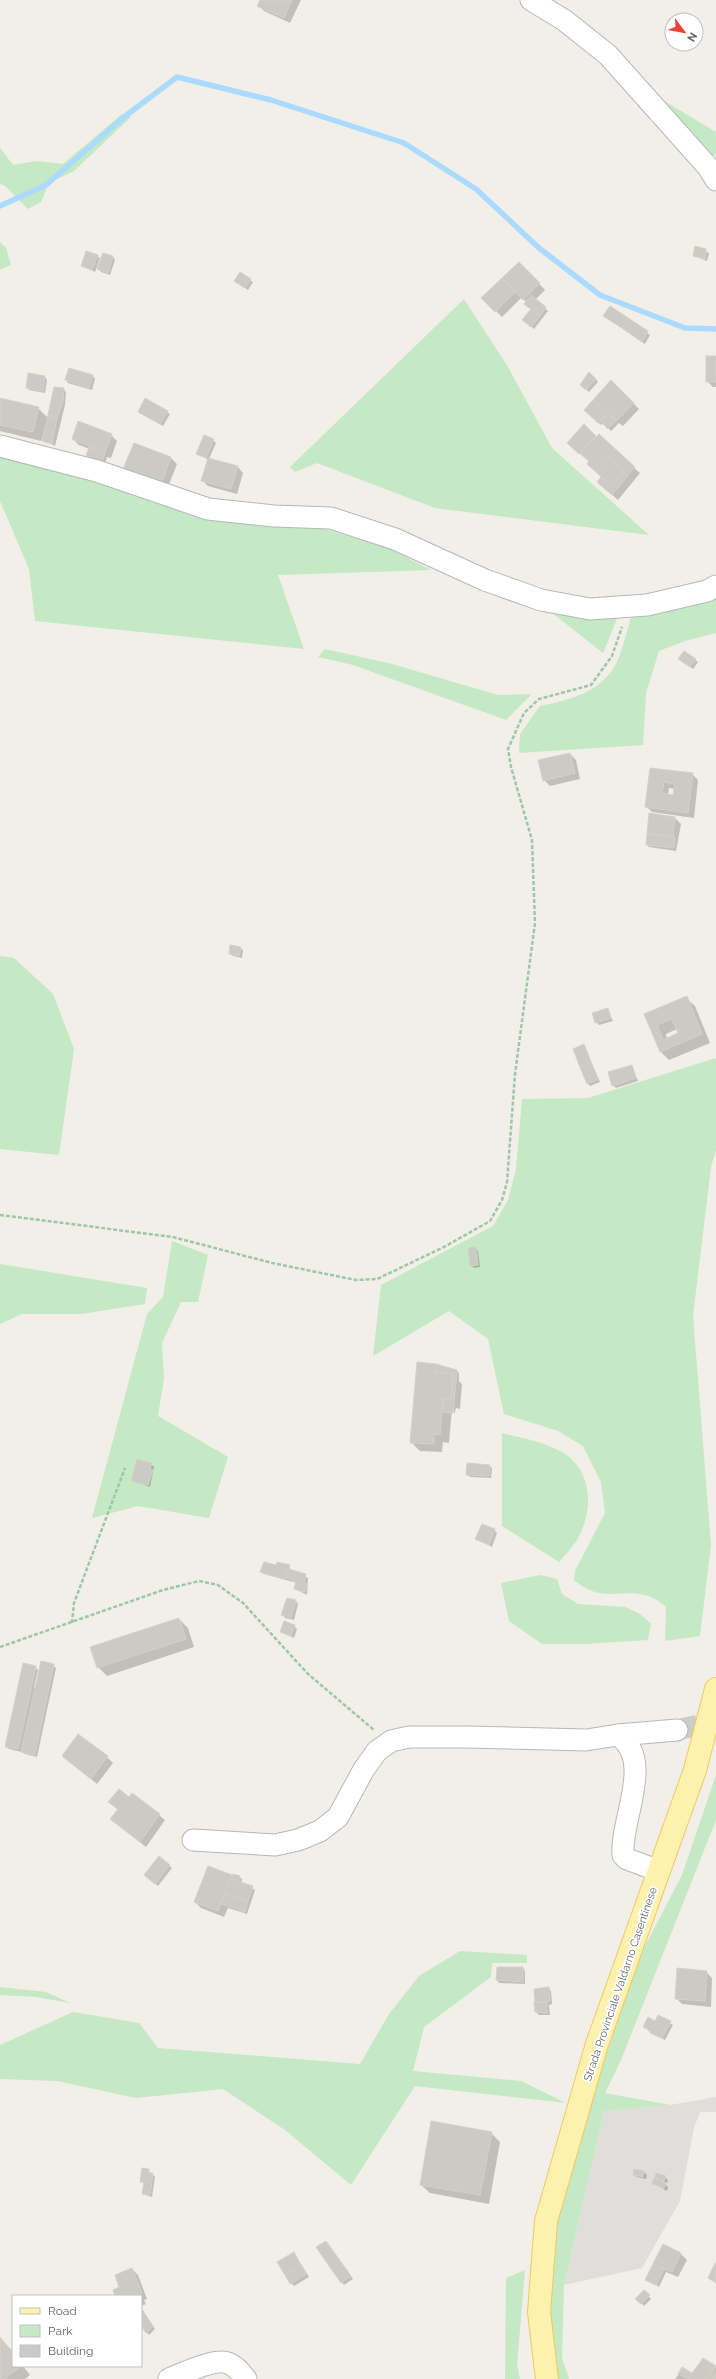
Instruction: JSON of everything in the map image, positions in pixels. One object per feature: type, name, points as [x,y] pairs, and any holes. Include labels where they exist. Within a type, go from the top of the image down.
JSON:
[{"type":"main road","name":"Strada Provinciale Valdarno Casentinese","points":[[547,2379],[539,2312],[546,2221],[597,2044],[695,1770],[713,1711],[716,1689]]},
{"type":"street","points":[[531,0],[564,20],[608,55],[708,167],[716,180]]},
{"type":"street","points":[[0,446],[97,471],[208,509],[274,516],[331,518],[395,539],[485,580],[541,600],[590,609],[647,605],[707,591],[716,586]]},
{"type":"street","points":[[194,1840],[275,1845],[298,1840],[320,1831],[338,1817],[364,1769],[377,1751],[390,1741],[410,1738],[460,1737],[586,1740],[618,1735],[677,1730]]},
{"type":"street","points":[[618,1735],[627,1742],[635,1768],[631,1806],[622,1839],[623,1855],[628,1859],[659,1871]]},
{"type":"street","points":[[168,2379],[201,2366],[226,2362],[238,2368],[246,2379]]},
{"type":"path","points":[[0,1215],[173,1237],[272,1263],[356,1280],[377,1279],[444,1247],[490,1221],[502,1200],[507,1182],[515,1074],[535,923],[532,840],[511,767],[508,749],[524,713],[539,699],[591,685],[612,656],[630,606]]},
{"type":"path","points":[[72,1623],[74,1603],[125,1468]]},
{"type":"path","points":[[0,1647],[72,1623],[162,1590],[199,1581],[218,1585],[243,1603],[308,1674],[361,1721],[390,1741]]},
{"type":"shaded area","points":[[716,2097],[716,2112],[700,2112],[694,2128],[680,2201],[642,2268],[564,2285],[604,2111],[670,2105]]},
{"type":"green space","points":[[646,90],[716,132],[716,155],[704,155]]},
{"type":"green space","points":[[122,114],[131,117],[74,171],[49,183],[41,202],[28,209],[5,186],[0,184],[0,148],[13,165],[36,161],[63,164]]},
{"type":"green space","points":[[0,242],[6,248],[11,265],[0,270]]},
{"type":"green space","points":[[464,299],[508,367],[552,448],[649,535],[435,508],[317,463],[295,472],[290,467]]},
{"type":"green space","points":[[0,453],[313,525],[390,549],[431,570],[278,575],[304,649],[35,621],[29,569],[0,501]]},
{"type":"green space","points":[[716,593],[716,633],[685,641],[659,651],[646,693],[643,745],[519,753],[520,734],[540,706],[583,694],[601,682],[609,674],[616,664],[623,646],[632,614]]},
{"type":"green space","points":[[542,605],[619,614],[603,653]]},
{"type":"green space","points":[[325,649],[392,664],[498,695],[532,694],[506,720],[353,665],[318,657]]},
{"type":"green space","points":[[0,956],[14,958],[53,994],[74,1049],[59,1155],[0,1149]]},
{"type":"green space","points":[[716,1058],[716,1150],[711,1167],[693,1316],[711,1545],[700,1636],[665,1641],[666,1607],[658,1601],[653,1598],[633,1593],[605,1594],[595,1592],[585,1588],[574,1580],[575,1571],[605,1513],[601,1482],[583,1446],[558,1431],[504,1414],[488,1339],[449,1311],[373,1356],[381,1285],[493,1226],[508,1200],[516,1169],[522,1099],[588,1098]]},
{"type":"green space","points":[[172,1241],[208,1255],[198,1302],[181,1302],[162,1343],[164,1378],[158,1416],[228,1457],[209,1518],[138,1506],[92,1518],[147,1314],[163,1297]]},
{"type":"green space","points":[[0,1264],[147,1288],[145,1304],[81,1314],[22,1314],[0,1324]]},
{"type":"green space","points":[[502,1433],[538,1442],[558,1450],[570,1458],[579,1467],[588,1492],[586,1518],[575,1543],[559,1562],[502,1526]]},
{"type":"green space","points":[[541,1575],[557,1579],[562,1594],[578,1604],[625,1607],[640,1614],[651,1624],[648,1640],[585,1644],[542,1644],[509,1621],[501,1583]]},
{"type":"green space","points":[[716,1775],[716,1820],[621,2060],[605,2093],[670,2105],[604,2111],[564,2285],[562,2358],[569,2379],[553,2379],[548,2309],[557,2220],[593,2092],[640,1956],[682,1875]]},
{"type":"green space","points":[[460,1951],[527,1955],[527,1963],[492,1963],[491,1977],[424,2027],[413,2071],[521,2081],[566,2103],[415,2086],[351,2185],[285,2130],[223,2089],[136,2098],[57,2081],[0,2079],[0,2045],[73,2012],[139,2023],[158,2048],[360,2064],[389,2014],[419,1976]]},
{"type":"green space","points":[[0,1987],[46,1992],[70,2003],[36,1997],[0,1995]]},
{"type":"green space","points":[[525,2270],[517,2365],[520,2379],[505,2379],[506,2278]]},
{"type":"building","points":[[260,0],[292,0],[284,18],[257,6]]},
{"type":"building","points":[[695,246],[706,249],[705,259],[693,256]]},
{"type":"building","points":[[86,251],[98,255],[92,270],[81,266]]},
{"type":"building","points":[[103,253],[113,256],[108,273],[97,269]]},
{"type":"building","points":[[519,262],[540,283],[523,300],[502,278]]},
{"type":"building","points":[[240,272],[251,279],[245,288],[234,281]]},
{"type":"building","points":[[502,278],[515,292],[495,312],[481,298]]},
{"type":"building","points":[[531,295],[546,307],[540,316],[524,304]]},
{"type":"building","points":[[610,306],[628,318],[622,328],[603,316]]},
{"type":"building","points":[[531,309],[540,316],[531,327],[522,320]]},
{"type":"building","points":[[628,318],[648,331],[642,342],[622,328]]},
{"type":"building","points":[[706,356],[716,356],[716,382],[706,382]]},
{"type":"building","points":[[69,368],[93,375],[89,388],[65,380]]},
{"type":"building","points":[[589,372],[596,379],[586,390],[580,385]]},
{"type":"building","points":[[28,373],[45,376],[43,391],[26,388]]},
{"type":"building","points":[[611,380],[634,403],[616,421],[593,400]]},
{"type":"building","points":[[54,387],[64,388],[63,402],[57,418],[48,415]]},
{"type":"building","points":[[0,398],[39,407],[33,432],[0,425]]},
{"type":"building","points":[[145,398],[168,411],[160,424],[138,412]]},
{"type":"building","points":[[593,400],[609,414],[598,423],[584,410]]},
{"type":"building","points":[[609,414],[616,421],[608,429],[600,421]]},
{"type":"building","points":[[48,415],[57,418],[52,444],[42,441]]},
{"type":"building","points":[[78,421],[112,434],[105,453],[72,439]]},
{"type":"building","points":[[584,424],[596,436],[579,454],[567,443]]},
{"type":"building","points":[[599,434],[635,467],[612,495],[597,482],[601,477],[611,486],[625,472],[610,457],[596,472],[587,464],[589,461],[580,453]]},
{"type":"building","points":[[204,435],[214,439],[206,458],[196,454]]},
{"type":"building","points":[[134,443],[171,457],[162,482],[123,469]]},
{"type":"building","points":[[89,447],[105,453],[102,462],[86,456]]},
{"type":"building","points":[[610,457],[625,472],[611,486],[596,472]]},
{"type":"building","points":[[208,458],[238,466],[231,489],[201,481]]},
{"type":"building","points":[[684,651],[696,659],[690,667],[678,659]]},
{"type":"building","points":[[570,753],[575,773],[543,781],[538,760]]},
{"type":"building","points":[[650,768],[693,773],[688,813],[645,807]],"holes":[[[664,782],[675,784],[673,795],[662,793]]]},
{"type":"building","points":[[649,813],[675,817],[673,837],[647,834]]},
{"type":"building","points":[[647,834],[675,837],[674,848],[646,845]]},
{"type":"building","points":[[230,945],[241,947],[239,956],[229,954]]},
{"type":"building","points":[[687,996],[702,1034],[660,1052],[644,1014]],"holes":[[[672,1019],[678,1033],[663,1040],[657,1025]]]},
{"type":"building","points":[[608,1008],[611,1018],[595,1023],[592,1013]]},
{"type":"building","points":[[584,1044],[591,1062],[580,1067],[573,1049]]},
{"type":"building","points":[[591,1062],[598,1079],[587,1084],[580,1067]]},
{"type":"building","points":[[632,1065],[636,1078],[612,1086],[608,1072]]},
{"type":"building","points":[[476,1247],[478,1265],[470,1266],[468,1248]]},
{"type":"building","points":[[417,1362],[436,1364],[435,1372],[453,1374],[451,1400],[443,1399],[440,1435],[434,1434],[434,1444],[410,1443]]},
{"type":"building","points":[[436,1364],[457,1370],[453,1413],[442,1412],[443,1399],[451,1400],[453,1374],[435,1372]]},
{"type":"building","points":[[137,1459],[152,1463],[150,1469],[153,1470],[148,1485],[131,1481]]},
{"type":"building","points":[[467,1463],[490,1465],[489,1476],[466,1475]]},
{"type":"building","points":[[482,1524],[495,1529],[489,1545],[475,1539]]},
{"type":"building","points":[[264,1562],[276,1565],[277,1562],[290,1565],[286,1579],[260,1572]]},
{"type":"building","points":[[289,1569],[306,1574],[304,1583],[307,1584],[305,1592],[294,1589],[296,1581],[286,1578]]},
{"type":"building","points":[[287,1598],[296,1600],[291,1618],[281,1615]]},
{"type":"building","points":[[179,1618],[186,1639],[97,1668],[90,1647]]},
{"type":"building","points":[[284,1621],[295,1625],[291,1636],[280,1632]]},
{"type":"building","points":[[41,1661],[54,1664],[35,1755],[21,1752]]},
{"type":"building","points":[[23,1663],[36,1666],[18,1749],[5,1747]]},
{"type":"building","points":[[78,1734],[108,1756],[91,1779],[62,1756]]},
{"type":"building","points":[[119,1789],[129,1797],[132,1793],[160,1814],[140,1842],[110,1819],[118,1809],[108,1802]]},
{"type":"building","points":[[159,1856],[170,1865],[155,1884],[144,1875]]},
{"type":"building","points":[[208,1866],[232,1875],[218,1911],[194,1902]]},
{"type":"building","points":[[233,1874],[240,1876],[238,1881],[231,1879]]},
{"type":"building","points":[[231,1879],[253,1886],[248,1901],[225,1893]]},
{"type":"building","points":[[225,1893],[248,1901],[245,1912],[221,1904]]},
{"type":"building","points":[[497,1967],[523,1967],[523,1982],[496,1980]]},
{"type":"building","points":[[677,1968],[707,1971],[705,2001],[675,1999]]},
{"type":"building","points":[[549,1987],[550,2001],[535,2002],[534,1989]]},
{"type":"building","points":[[534,2002],[547,2002],[547,2013],[535,2012]]},
{"type":"building","points":[[658,2015],[671,2021],[662,2038],[650,2033],[650,2030],[643,2027],[648,2017],[655,2021]]},
{"type":"building","points":[[431,2121],[492,2132],[480,2195],[420,2185]]},
{"type":"building","points":[[142,2168],[149,2169],[148,2173],[153,2173],[150,2195],[142,2194],[144,2182],[140,2182]]},
{"type":"building","points":[[634,2169],[644,2171],[643,2177],[633,2175]]},
{"type":"building","points":[[656,2173],[666,2176],[664,2181],[655,2177]]},
{"type":"building","points":[[654,2178],[666,2183],[664,2188],[652,2184]]},
{"type":"building","points":[[326,2241],[351,2276],[341,2283],[316,2247]]},
{"type":"building","points":[[663,2244],[681,2253],[672,2272],[653,2264]]},
{"type":"building","points":[[294,2252],[301,2265],[285,2275],[277,2262]]},
{"type":"building","points":[[716,2263],[716,2283],[708,2278]]},
{"type":"building","points":[[653,2264],[664,2269],[656,2285],[645,2280]]},
{"type":"building","points":[[301,2265],[307,2274],[290,2284],[285,2275]]},
{"type":"building","points":[[132,2268],[142,2293],[137,2295],[115,2295],[113,2290],[119,2287],[115,2275]]},
{"type":"building","points":[[644,2290],[650,2295],[641,2304],[635,2299]]},
{"type":"building","points":[[142,2310],[153,2326],[146,2333],[142,2327]]},
{"type":"building","points":[[0,2337],[12,2353],[12,2367],[20,2367],[4,2379],[0,2379]]},
{"type":"building","points":[[703,2358],[716,2366],[706,2379],[688,2379]]},
{"type":"building","points":[[682,2367],[692,2373],[688,2379],[678,2374]]},
{"type":"building","points":[[714,2367],[716,2379],[706,2379]]},
{"type":"waterway","points":[[0,206],[46,185],[124,117],[177,77],[271,100],[404,143],[476,189],[539,248],[600,295],[685,328],[716,329]]},
{"type":"tunnel","points":[[677,1730],[716,1721]]}]
